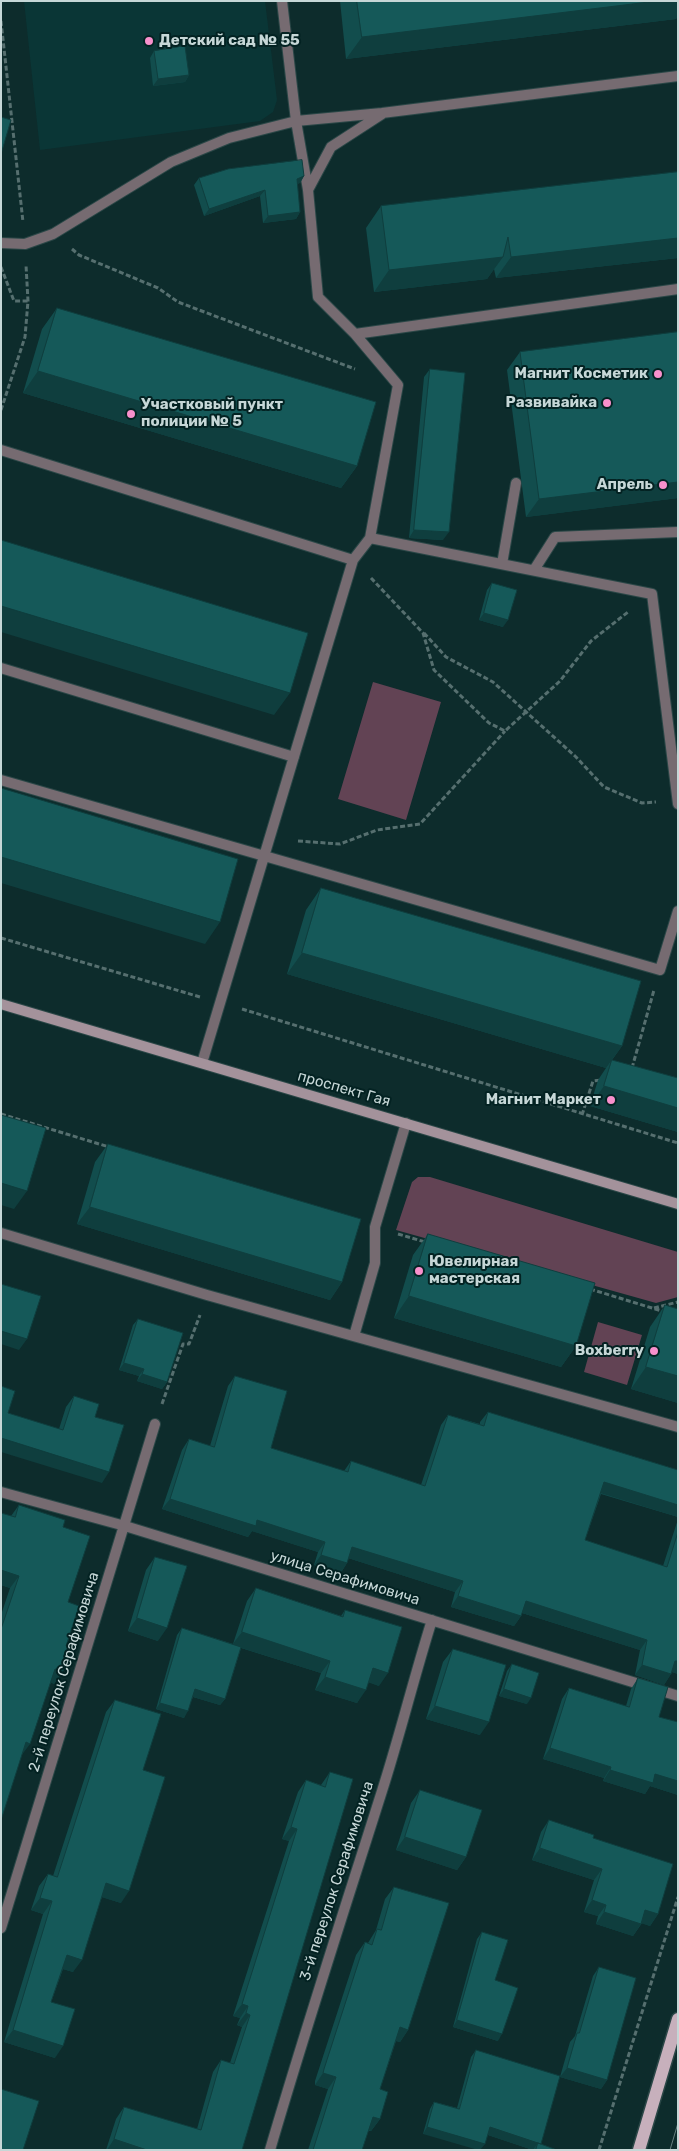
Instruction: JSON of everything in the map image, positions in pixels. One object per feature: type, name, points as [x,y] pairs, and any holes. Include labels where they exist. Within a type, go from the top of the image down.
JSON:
[{"type":"main road","name":"проспект Гая","points":[[1,1004],[678,1204]]},
{"type":"main road","points":[[639,2150],[678,2019]]},
{"type":"street","points":[[202,1063],[353,560],[370,538],[398,385],[355,334],[318,297],[308,190],[296,121],[282,1]]},
{"type":"street","points":[[1,243],[25,244],[53,234],[171,162],[229,138],[296,121],[382,113],[678,76]]},
{"type":"street","points":[[308,190],[331,147],[382,113]]},
{"type":"street","points":[[355,334],[678,289]]},
{"type":"street","points":[[1,450],[353,560]]},
{"type":"street","points":[[502,564],[516,484]]},
{"type":"street","points":[[534,570],[555,537],[678,532]]},
{"type":"street","points":[[370,538],[652,594],[678,804]]},
{"type":"street","points":[[1,668],[294,757]]},
{"type":"street","points":[[1,780],[660,970],[678,911]]},
{"type":"street","points":[[354,1336],[375,1263],[375,1227],[406,1123]]},
{"type":"street","points":[[1,1233],[207,1295],[678,1427]]},
{"type":"street","name":"2-й переулок Серафимовича","points":[[1,1928],[155,1424]]},
{"type":"street","name":"улица Серафимовича","points":[[1,1492],[125,1526],[678,1696]]},
{"type":"street","name":"3-й переулок Серафимовича","points":[[270,2150],[307,2024],[383,1789],[411,1686],[432,1620]]},
{"type":"path","points":[[1,21],[25,244],[28,301],[25,338],[1,410]]},
{"type":"path","points":[[53,234],[79,255],[158,288],[178,302],[361,371]]},
{"type":"path","points":[[1,267],[14,301],[28,301]]},
{"type":"path","points":[[353,560],[446,656],[493,682],[525,713],[576,756],[604,787],[642,803],[677,799]]},
{"type":"path","points":[[270,838],[340,844],[377,830],[420,824],[505,731],[560,680],[591,641],[652,594]]},
{"type":"path","points":[[423,633],[434,670],[489,723],[505,731]]},
{"type":"path","points":[[1,938],[219,1002],[678,1143]]},
{"type":"path","points":[[630,1075],[660,970]]},
{"type":"path","points":[[582,1115],[593,1081],[602,1079]]},
{"type":"path","points":[[1,1114],[113,1148]]},
{"type":"path","points":[[375,1227],[430,1243]]},
{"type":"path","points":[[589,1289],[670,1313]]},
{"type":"path","points":[[155,1424],[182,1344],[189,1344],[207,1295]]},
{"type":"path","points":[[654,1308],[678,1302]]},
{"type":"path","points":[[599,2150],[678,1897]]},
{"type":"shaded area","name":"Детский сад № 55","points":[[24,1],[265,1],[277,100],[273,112],[260,121],[40,150]]},
{"type":"shaded area","points":[[373,682],[441,702],[406,820],[338,799]]},
{"type":"shaded area","points":[[418,1177],[430,1177],[678,1252],[678,1297],[656,1303],[396,1230],[412,1182]]},
{"type":"shaded area","points":[[598,1322],[642,1335],[627,1385],[584,1372]]},
{"type":"building","points":[[357,1],[657,1],[362,37]]},
{"type":"building","points":[[185,46],[189,75],[158,79],[154,51]]},
{"type":"building","points":[[1,117],[11,120],[1,154]]},
{"type":"building","points":[[302,160],[304,176],[297,179],[300,212],[268,216],[265,190],[209,209],[199,178],[228,169]]},
{"type":"building","points":[[678,172],[678,238],[511,257],[508,237],[503,257],[389,270],[381,206]]},
{"type":"building","points":[[57,308],[376,402],[357,466],[38,371]]},
{"type":"building","points":[[678,332],[678,482],[539,499],[520,352]]},
{"type":"building","points":[[430,369],[465,373],[449,532],[414,530]]},
{"type":"building","points":[[1,540],[308,633],[290,693],[1,606]]},
{"type":"building","points":[[492,583],[517,590],[508,620],[484,613]]},
{"type":"building","points":[[1,788],[238,859],[220,922],[1,857]]},
{"type":"building","points":[[321,888],[641,981],[622,1046],[302,953]]},
{"type":"building","points":[[612,1060],[678,1078],[678,1108],[604,1086]]},
{"type":"building","points":[[1,1115],[46,1128],[27,1191],[1,1183]]},
{"type":"building","points":[[108,1144],[361,1219],[342,1282],[90,1207]]},
{"type":"building","points":[[428,1234],[595,1283],[576,1346],[409,1296]]},
{"type":"building","points":[[1,1284],[41,1296],[27,1339],[1,1331]]},
{"type":"building","points":[[665,1305],[678,1309],[678,1376],[646,1367]]},
{"type":"building","points":[[138,1319],[183,1333],[167,1382],[142,1374],[144,1369],[124,1363]]},
{"type":"building","points":[[235,1376],[287,1391],[271,1448],[348,1472],[351,1461],[425,1486],[448,1415],[484,1426],[488,1412],[678,1470],[678,1505],[604,1482],[585,1540],[667,1567],[678,1532],[678,1661],[675,1661],[671,1674],[642,1665],[647,1640],[526,1601],[521,1616],[458,1596],[463,1581],[352,1547],[347,1563],[321,1555],[325,1542],[257,1520],[256,1526],[170,1499],[189,1439],[214,1447]]},
{"type":"building","points":[[1,1386],[15,1391],[8,1413],[63,1430],[74,1396],[99,1404],[95,1417],[124,1425],[109,1472],[1,1438]]},
{"type":"building","points":[[19,1505],[65,1520],[63,1527],[90,1536],[68,1602],[79,1606],[66,1646],[71,1647],[63,1671],[55,1669],[30,1744],[26,1742],[1,1820],[1,1629],[19,1576],[1,1570],[1,1513],[15,1517]]},
{"type":"building","points":[[155,1557],[187,1566],[167,1628],[137,1618]]},
{"type":"building","points":[[256,1588],[343,1617],[345,1610],[402,1627],[388,1673],[373,1668],[366,1690],[325,1677],[330,1661],[242,1632]]},
{"type":"building","points":[[182,1628],[241,1647],[225,1699],[195,1689],[188,1711],[160,1703]]},
{"type":"building","points":[[453,1649],[506,1665],[489,1722],[435,1706]]},
{"type":"building","points":[[512,1664],[539,1673],[531,1698],[504,1689]]},
{"type":"building","points":[[638,1678],[668,1687],[659,1717],[678,1722],[678,1781],[655,1774],[653,1783],[610,1770],[611,1767],[550,1748],[569,1688],[629,1707]]},
{"type":"building","points":[[115,1700],[161,1714],[143,1770],[165,1777],[129,1891],[106,1883],[82,1960],[67,1955],[51,2002],[75,2009],[63,2046],[13,2030],[52,1901],[40,1898],[48,1874],[57,1877]]},
{"type":"building","points":[[330,1772],[353,1779],[242,2150],[147,2150],[114,2139],[124,2107],[201,2130],[221,2060],[234,2064],[250,2015],[246,2013],[248,2006],[242,2004],[297,1829],[291,1827],[306,1780],[325,1787]]},
{"type":"building","points":[[420,1790],[482,1810],[466,1857],[405,1837]]},
{"type":"building","points":[[549,1820],[594,1835],[593,1838],[673,1864],[658,1914],[645,1910],[641,1924],[604,1912],[606,1905],[592,1900],[602,1869],[540,1848]]},
{"type":"building","points":[[394,1887],[449,1903],[408,2030],[400,2027],[380,2089],[388,2092],[380,2119],[373,2117],[362,2150],[313,2150],[336,2077],[323,2073],[324,2069],[365,1942],[372,1945],[377,1929],[381,1930]]},
{"type":"building","points":[[482,1932],[508,1940],[495,1980],[518,1988],[502,2034],[457,2020]]},
{"type":"building","points":[[599,1967],[636,1978],[607,2080],[567,2068]]},
{"type":"building","points":[[476,2050],[560,2076],[541,2144],[490,2127],[485,2144],[427,2127],[434,2102],[459,2109]]},
{"type":"building","points":[[1,2089],[39,2101],[23,2150],[1,2150]]},
{"type":"building","points":[[538,2143],[557,2150],[536,2150]]},
{"type":"tram line","points":[[670,2150],[678,2123]]},
{"type":"place","name":"Детский сад № 55","points":[[149,41]]},
{"type":"place","name":"Магнит Косметик","points":[[658,374]]},
{"type":"place","name":"Развивайка","points":[[607,403]]},
{"type":"place","name":"Участковый пункт полиции № 5","points":[[131,414]]},
{"type":"place","name":"Апрель","points":[[663,485]]},
{"type":"place","name":"Магнит Маркет","points":[[611,1100]]},
{"type":"place","name":"Ювелирная мастерская","points":[[419,1271]]},
{"type":"place","name":"Boxberry","points":[[654,1351]]}]
